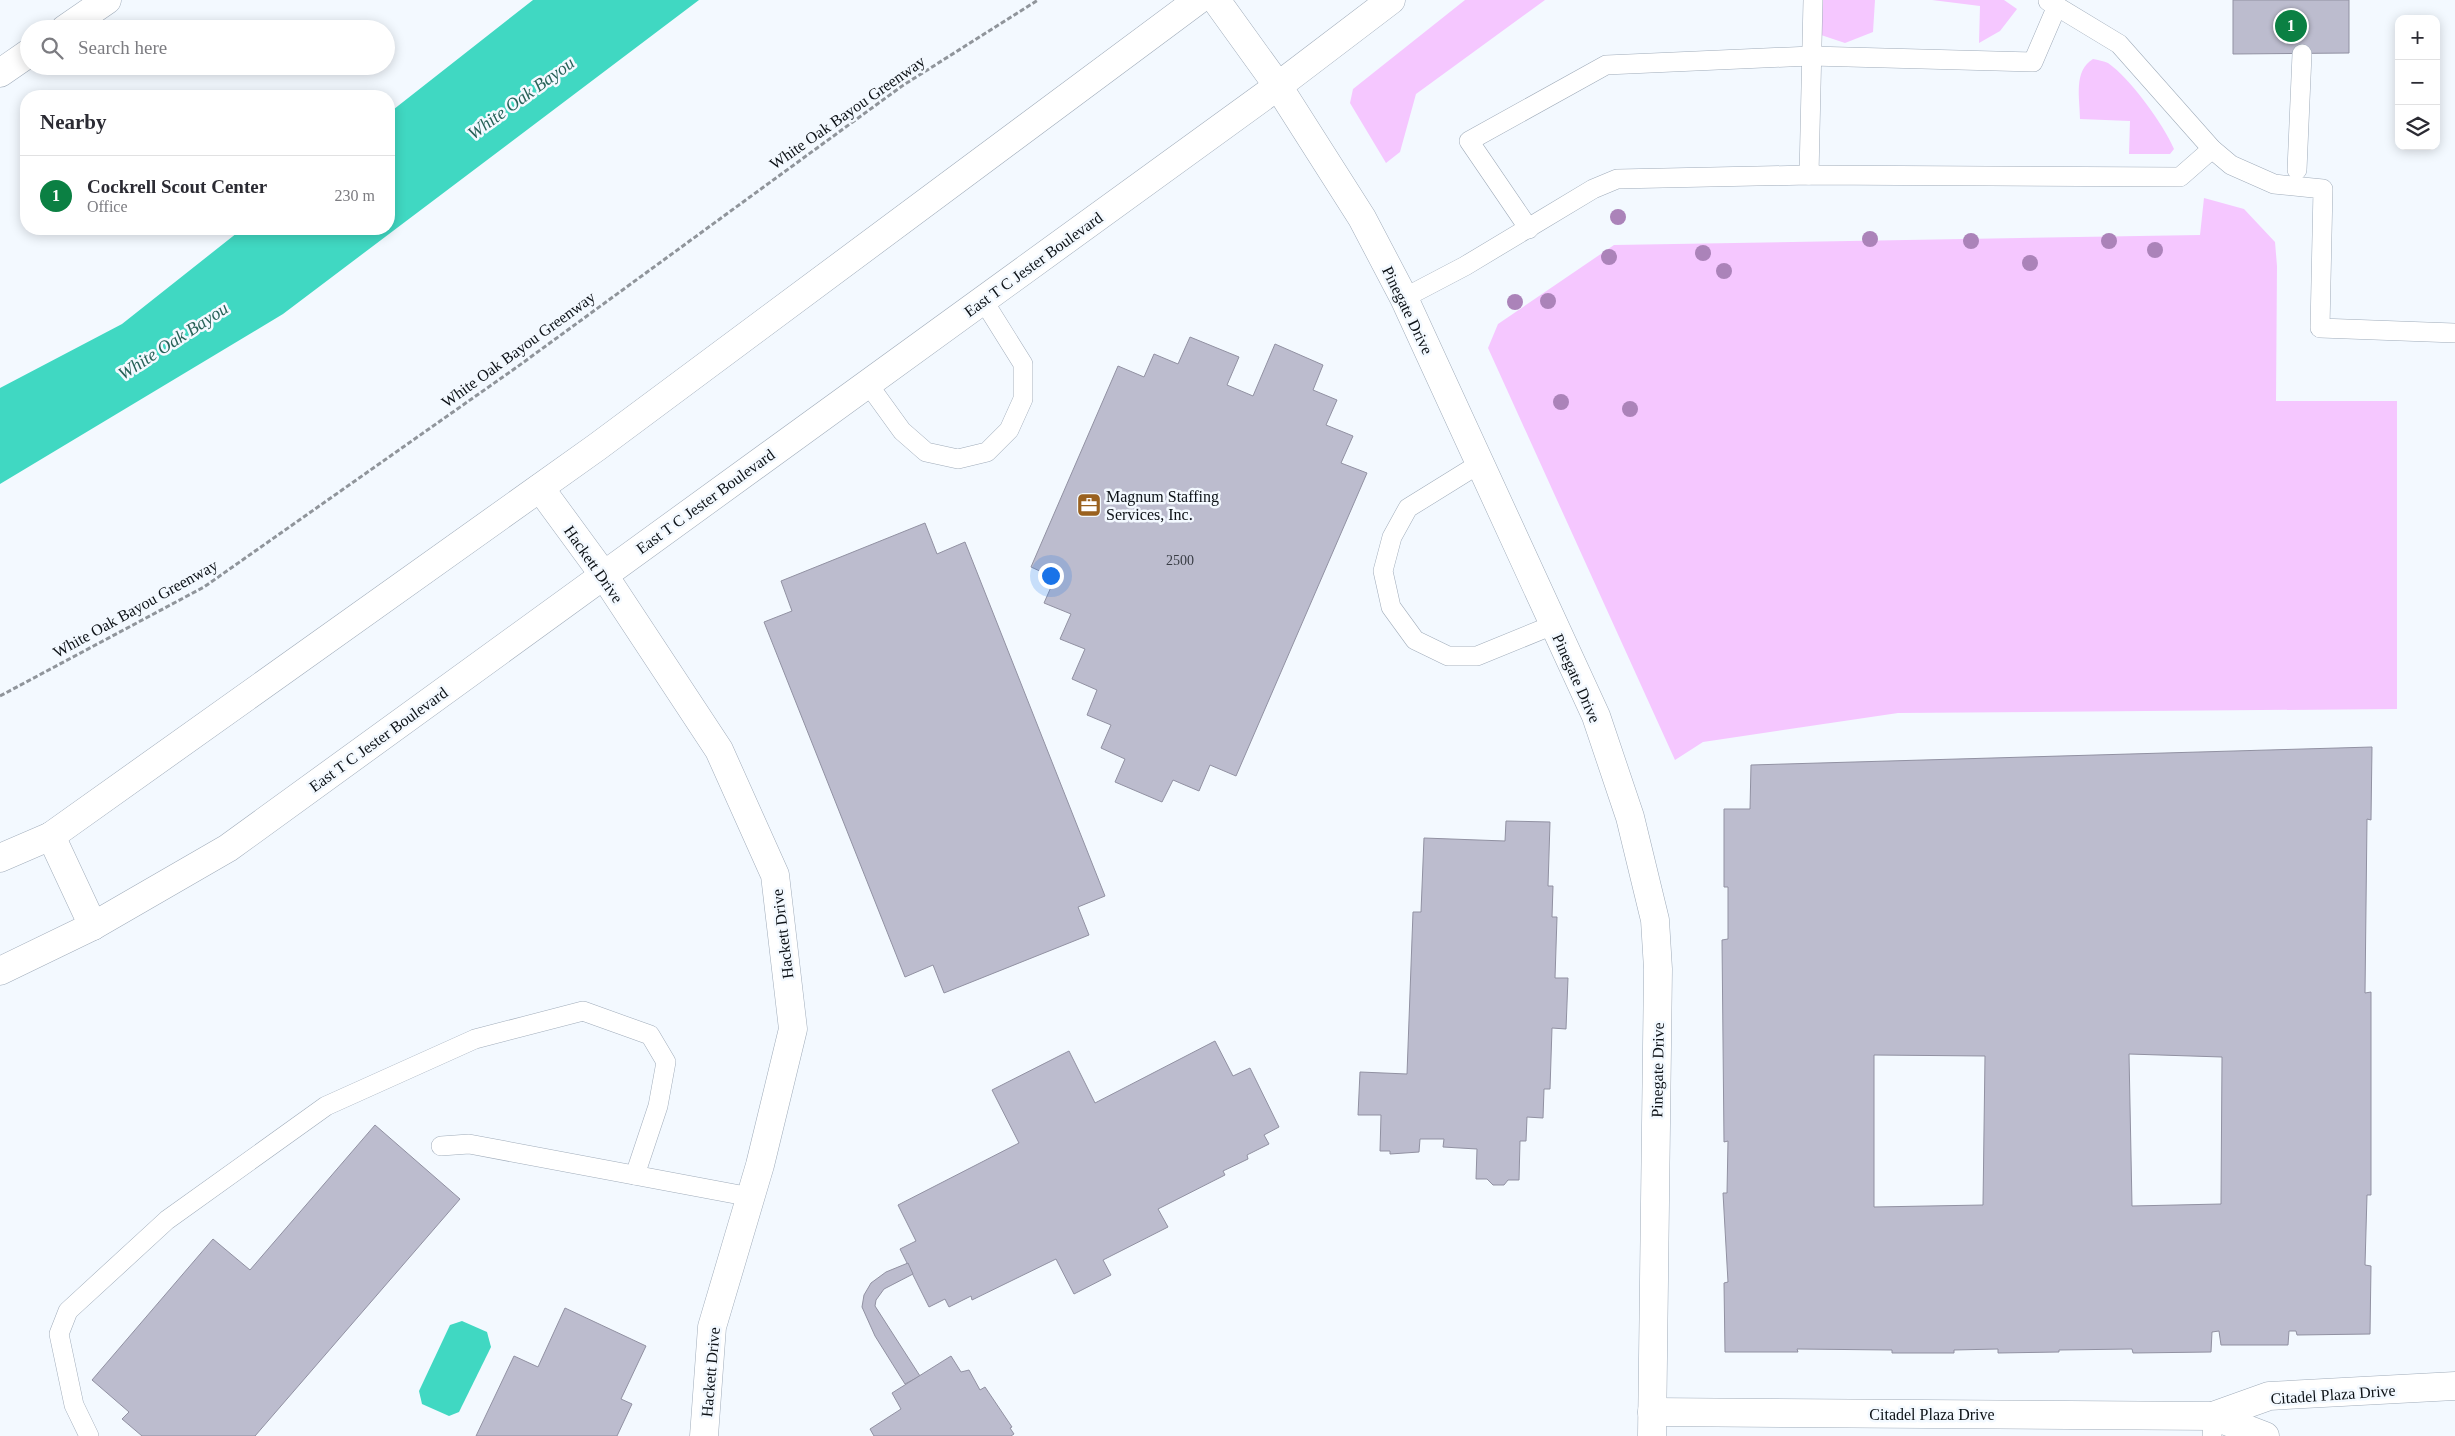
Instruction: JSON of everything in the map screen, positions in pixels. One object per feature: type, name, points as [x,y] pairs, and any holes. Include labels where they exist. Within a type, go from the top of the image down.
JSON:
[{"type":"street","points":[[78,20],[107,0]]},
{"type":"street","points":[[0,858],[51,836],[540,488],[1198,0]]},
{"type":"street","name":"Pinegate Drive","points":[[1216,0],[1278,86],[1362,218],[1404,298],[1478,464],[1596,716],[1630,817],[1655,920],[1658,969],[1652,1424]]},
{"type":"street","name":"East T C Jester Boulevard","points":[[0,970],[93,926],[228,848],[603,574],[1278,86],[1390,0]]},
{"type":"street","points":[[0,73],[20,59]]},
{"type":"street","name":"Hackett Drive","points":[[540,488],[603,574],[718,750],[775,875],[794,1029],[751,1196],[712,1327],[704,1436]]},
{"type":"street","points":[[51,836],[93,926]]},
{"type":"street","name":"Citadel Plaza Drive","points":[[2213,1426],[2270,1396],[2455,1386]]},
{"type":"street","name":"Citadel Plaza Drive","points":[[1652,1424],[2213,1426],[2265,1436]]},
{"type":"lane","points":[[1809,175],[1813,0]]},
{"type":"lane","points":[[1529,228],[1470,141],[1606,66],[1811,56],[2033,62],[2052,3],[2119,44],[2212,149],[2231,165],[2274,184],[2323,189],[2320,328],[2455,333]]},
{"type":"lane","points":[[2297,170],[2302,54]]},
{"type":"lane","points":[[1404,298],[1465,266],[1593,190],[1617,180],[1809,175],[2180,177],[2212,149]]},
{"type":"lane","points":[[868,384],[902,431],[926,452],[958,459],[987,452],[1009,430],[1023,399],[1023,364],[983,300]]},
{"type":"lane","points":[[1478,464],[1408,508],[1392,537],[1383,571],[1391,607],[1415,640],[1448,656],[1477,656],[1553,625]]},
{"type":"lane","points":[[89,1436],[74,1405],[59,1334],[68,1311],[167,1220],[326,1106],[474,1039],[583,1011],[650,1035],[666,1062],[658,1106],[635,1175]]},
{"type":"lane","points":[[440,1146],[469,1144],[751,1196]]},
{"type":"path","name":"White Oak Bayou Greenway","points":[[0,696],[204,587],[517,366],[902,86],[1038,0]]},
{"type":"shaded area","points":[[1465,0],[1545,0],[1416,94],[1400,152],[1386,163],[1350,103],[1353,89]]},
{"type":"shaded area","points":[[1821,0],[1875,0],[1873,32],[1845,43],[1818,34]]},
{"type":"shaded area","points":[[1932,0],[2004,0],[2017,9],[2000,31],[1979,43],[1980,6]]},
{"type":"shaded area","points":[[2093,59],[2108,63],[2136,90],[2155,115],[2169,139],[2174,149],[2170,154],[2129,154],[2130,121],[2080,119],[2080,78],[2087,64]]},
{"type":"shaded area","points":[[2204,198],[2244,209],[2275,242],[2277,266],[2276,401],[2397,401],[2397,709],[1898,713],[1703,742],[1675,760],[1488,348],[1498,324],[1614,245],[2200,235]]},
{"type":"water","name":"White Oak Bayou","points":[[533,0],[699,0],[395,229],[395,108]]},
{"type":"water","name":"White Oak Bayou","points":[[234,235],[388,235],[283,314],[0,484],[0,388],[122,324]]},
{"type":"water","points":[[462,1321],[487,1332],[491,1347],[459,1412],[449,1416],[422,1404],[419,1391],[450,1325]]},
{"type":"building","points":[[2233,0],[2349,0],[2349,53],[2233,54]]},
{"type":"building","points":[[1190,337],[1239,357],[1227,385],[1253,396],[1275,344],[1323,365],[1313,390],[1337,400],[1326,425],[1353,436],[1341,463],[1367,473],[1236,776],[1210,765],[1199,791],[1173,780],[1162,802],[1115,782],[1125,759],[1101,748],[1111,725],[1087,715],[1097,690],[1072,679],[1085,649],[1060,639],[1071,614],[1044,603],[1055,578],[1031,567],[1118,366],[1144,377],[1154,354],[1178,364]]},
{"type":"building","points":[[925,523],[937,554],[965,542],[1105,896],[1078,907],[1089,935],[944,993],[933,965],[905,977],[764,622],[792,611],[781,581]]},
{"type":"building","points":[[2372,747],[2371,820],[2367,819],[2365,993],[2371,992],[2371,1195],[2367,1195],[2365,1265],[2371,1266],[2370,1334],[2297,1335],[2296,1331],[2289,1331],[2288,1345],[2221,1345],[2219,1331],[2212,1332],[2211,1352],[2133,1353],[2132,1349],[1998,1353],[1998,1349],[1954,1350],[1954,1353],[1892,1353],[1892,1350],[1797,1349],[1798,1352],[1725,1352],[1724,1283],[1728,1282],[1723,1193],[1727,1193],[1728,1141],[1724,1142],[1722,940],[1728,939],[1728,887],[1724,887],[1724,809],[1750,809],[1751,765]],"holes":[[[2129,1054],[2222,1057],[2221,1204],[2132,1206]],[[1874,1055],[1985,1056],[1983,1205],[1874,1207]]]},
{"type":"building","points":[[1506,821],[1550,822],[1548,886],[1553,886],[1552,917],[1557,917],[1555,978],[1568,978],[1566,1029],[1552,1028],[1550,1089],[1544,1089],[1543,1118],[1527,1117],[1526,1141],[1520,1141],[1519,1180],[1508,1180],[1504,1185],[1493,1185],[1487,1179],[1476,1179],[1477,1149],[1443,1147],[1444,1139],[1420,1139],[1419,1152],[1390,1154],[1390,1151],[1380,1151],[1381,1115],[1358,1115],[1360,1072],[1407,1074],[1413,912],[1421,912],[1424,838],[1505,841]]},
{"type":"building","points":[[1215,1041],[1233,1076],[1250,1068],[1279,1127],[1264,1135],[1269,1144],[1247,1155],[1248,1159],[1223,1171],[1225,1175],[1158,1209],[1168,1227],[1103,1260],[1111,1275],[1074,1294],[1056,1259],[972,1300],[971,1296],[949,1307],[945,1299],[929,1307],[900,1249],[916,1241],[898,1205],[1019,1143],[992,1090],[1069,1051],[1095,1103]]},
{"type":"building","points":[[375,1125],[460,1199],[255,1436],[142,1436],[122,1419],[129,1412],[92,1380],[213,1239],[250,1270]]},
{"type":"building","points":[[908,1263],[913,1274],[884,1289],[876,1300],[875,1306],[920,1376],[905,1384],[875,1336],[862,1307],[864,1295],[871,1283],[886,1272]]},
{"type":"building","points":[[565,1308],[646,1346],[621,1399],[632,1404],[617,1436],[476,1436],[514,1356],[538,1367]]},
{"type":"building","points":[[951,1356],[961,1372],[969,1370],[980,1390],[985,1387],[1012,1427],[1010,1428],[1014,1434],[1011,1436],[874,1436],[870,1429],[901,1409],[892,1393]]},
{"type":"place","name":"Cockrell Scout Center","points":[[2291,26]]},
{"type":"place","name":"Magnum Staffing Services, Inc.","points":[[1089,505]]}]
